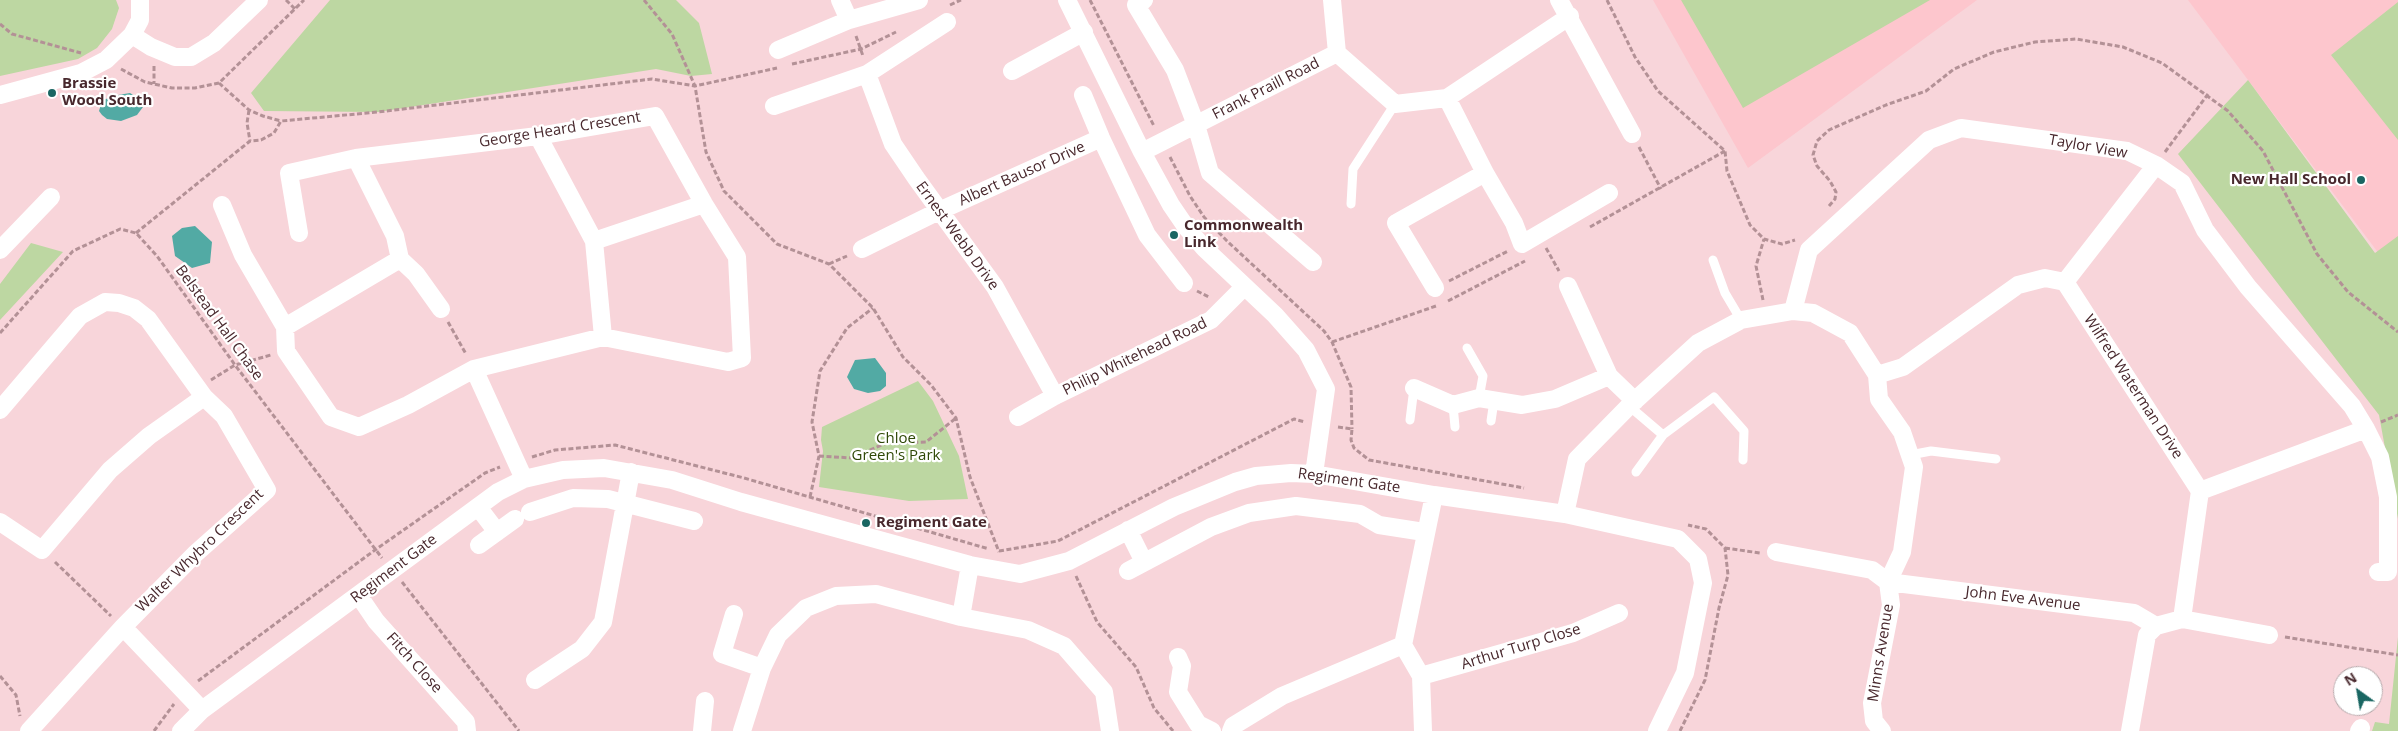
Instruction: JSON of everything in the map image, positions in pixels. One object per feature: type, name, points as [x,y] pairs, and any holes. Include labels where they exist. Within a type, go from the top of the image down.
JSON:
[{"type":"street","points":[[0,95],[81,73],[106,60],[132,35],[140,20],[140,0]]},
{"type":"street","points":[[132,35],[151,47],[175,58],[192,57],[214,43],[259,0]]},
{"type":"street","points":[[840,0],[850,20]]},
{"type":"street","points":[[778,50],[850,20],[919,0]]},
{"type":"street","points":[[1067,0],[1142,152],[1186,227],[1204,248],[1306,350],[1326,390],[1314,474]]},
{"type":"street","points":[[1144,0],[1136,5],[1175,70],[1196,126]]},
{"type":"street","points":[[1332,0],[1337,53],[1395,104],[1446,98],[1570,16]]},
{"type":"street","points":[[1559,0],[1570,16],[1632,134]]},
{"type":"street","points":[[774,106],[866,74],[946,15]]},
{"type":"street","points":[[1012,71],[1084,32]]},
{"type":"street","name":"Frank Praill Road","points":[[1142,152],[1337,53]]},
{"type":"street","name":"Ernest Webb Drive","points":[[866,74],[893,144],[939,211],[996,287],[1055,396]]},
{"type":"street","name":"Albert Bausor Drive","points":[[1083,95],[1100,138],[1147,235],[1184,283]]},
{"type":"street","points":[[1446,98],[1485,173],[1514,223],[1529,240],[1609,193]]},
{"type":"street","name":"George Heard Crescent","points":[[222,205],[243,255],[284,327],[286,351],[331,417],[359,427],[408,404],[474,369],[603,337],[728,362],[742,358],[737,258],[704,204],[655,116],[538,136],[356,158],[288,173],[299,233]]},
{"type":"street","name":"Frank Praill Road","points":[[1196,126],[1210,173],[1314,262]]},
{"type":"street","name":"Taylor View","points":[[1793,311],[1809,250],[1929,140],[1961,128],[2127,151],[2156,165],[2182,183],[2210,237],[2248,287],[2352,406],[2366,428],[2380,457],[2388,497],[2388,572],[2378,572]]},
{"type":"street","points":[[538,136],[594,241],[603,337]]},
{"type":"street","name":"Albert Bausor Drive","points":[[862,249],[939,211],[1100,138]]},
{"type":"street","points":[[356,158],[395,236],[400,259],[416,274],[441,308]]},
{"type":"street","points":[[1565,514],[1577,459],[1632,403],[1698,343],[1742,320],[1793,311],[1813,313],[1850,333],[1877,375],[1903,367],[2018,285],[2045,278],[2065,282],[2156,165]]},
{"type":"street","points":[[1435,288],[1396,223],[1485,173]]},
{"type":"street","points":[[0,250],[51,198]]},
{"type":"street","points":[[594,241],[704,204]]},
{"type":"street","points":[[284,327],[400,259]]},
{"type":"street","name":"Wilfred Waterman Drive","points":[[2065,282],[2200,491]]},
{"type":"street","points":[[1568,286],[1609,376],[1632,403]]},
{"type":"street","name":"Philip Whitehead Road","points":[[1018,417],[1055,396],[1211,320],[1244,287]]},
{"type":"street","name":"Walter Whybro Crescent","points":[[0,410],[80,316],[105,302],[134,308],[148,319],[200,392],[224,416],[267,490],[195,554],[123,627]]},
{"type":"street","points":[[474,369],[524,479]]},
{"type":"street","name":"Minns Avenue","points":[[1877,375],[1879,399],[1902,432],[1914,467],[1902,552],[1888,582],[1891,605],[1872,703],[1874,721],[1882,731]]},
{"type":"street","points":[[1414,388],[1453,405],[1486,400],[1522,405],[1555,399],[1609,376]]},
{"type":"street","points":[[0,522],[42,550],[110,470],[200,392]]},
{"type":"street","points":[[2182,619],[2200,491],[2366,428]]},
{"type":"street","name":"Regiment Gate","points":[[181,731],[202,710],[498,492],[524,479],[563,470],[604,468],[672,480],[741,502],[970,565],[1020,574],[1069,560],[1128,530],[1234,482],[1256,476],[1291,472],[1314,474],[1434,495],[1565,514],[1678,539],[1698,559],[1703,583],[1685,673],[1657,731]]},
{"type":"street","points":[[535,680],[582,649],[603,622],[631,472]]},
{"type":"street","points":[[1423,731],[1421,676],[1403,645],[1424,532],[1434,495]]},
{"type":"street","points":[[479,545],[522,515],[573,498],[625,502],[694,521]]},
{"type":"street","points":[[1128,571],[1211,527],[1249,513],[1296,506],[1360,514],[1379,525],[1424,532]]},
{"type":"street","points":[[478,507],[497,532]]},
{"type":"street","points":[[1128,530],[1144,562]]},
{"type":"street","name":"John Eve Avenue","points":[[1776,552],[1872,570],[1888,582],[2134,613],[2156,626]]},
{"type":"street","points":[[961,617],[970,565]]},
{"type":"street","points":[[742,731],[762,668],[778,635],[806,608],[836,596],[876,594],[961,617],[1028,630],[1064,646],[1104,692],[1110,731]]},
{"type":"street","name":"Fitch Close","points":[[359,596],[376,620],[466,722],[467,731]]},
{"type":"street","name":"Arthur Turp Close","points":[[1421,676],[1574,633],[1619,613]]},
{"type":"street","points":[[734,614],[722,654],[762,668]]},
{"type":"street","points":[[2130,731],[2147,635],[2156,626],[2182,619],[2269,634]]},
{"type":"street","points":[[24,727],[123,627],[202,710]]},
{"type":"street","points":[[1231,731],[1233,726],[1282,696],[1403,645]]},
{"type":"street","points":[[1178,657],[1182,666],[1178,692],[1198,724],[1212,731]]},
{"type":"street","points":[[702,731],[705,701]]},
{"type":"lane","points":[[1351,204],[1353,169],[1395,104]]},
{"type":"lane","points":[[1713,260],[1724,294],[1742,320]]},
{"type":"lane","points":[[1467,348],[1483,376],[1491,421]]},
{"type":"lane","points":[[1410,420],[1414,388]]},
{"type":"lane","points":[[1636,472],[1663,435],[1714,397],[1744,431],[1743,460]]},
{"type":"lane","points":[[1632,403],[1663,435]]},
{"type":"lane","points":[[1453,405],[1455,427]]},
{"type":"lane","points":[[1910,456],[1931,451],[1996,459]]},
{"type":"path","points":[[286,0],[296,10]]},
{"type":"path","points":[[644,0],[672,34],[695,86],[706,152],[724,191],[777,244],[829,264],[873,308],[904,358],[931,385],[956,418],[970,477],[998,552]]},
{"type":"path","points":[[946,15],[961,0]]},
{"type":"path","points":[[1090,0],[1190,196],[1204,216],[1227,241],[1324,331],[1332,342],[1351,387],[1351,440],[1354,448],[1369,460],[1530,489]]},
{"type":"path","points":[[850,20],[861,50],[866,74]]},
{"type":"path","points":[[0,24],[12,34],[106,60]]},
{"type":"path","points":[[219,83],[249,110],[281,121],[378,112],[652,79],[695,86],[861,50],[903,29]]},
{"type":"path","points":[[154,65],[154,84]]},
{"type":"path","points":[[2156,165],[2208,94]]},
{"type":"path","points":[[249,110],[247,122],[250,140]]},
{"type":"path","points":[[0,333],[72,251],[120,229],[136,233],[250,140],[261,140],[274,133],[281,121]]},
{"type":"path","points":[[1632,134],[1661,189]]},
{"type":"path","name":"Belstead Hall Chase","points":[[136,233],[156,256],[235,365],[375,550],[518,731]]},
{"type":"path","points":[[1764,239],[1756,266],[1766,316]]},
{"type":"path","points":[[1435,288],[1529,240],[1547,250],[1568,286]]},
{"type":"path","points":[[1184,283],[1225,306]]},
{"type":"path","points":[[441,308],[474,369]]},
{"type":"path","points":[[810,497],[819,456],[812,422],[820,371],[848,328],[873,308]]},
{"type":"path","points":[[200,392],[235,365],[286,351]]},
{"type":"path","points":[[819,456],[852,458],[886,443],[926,442],[956,418]]},
{"type":"path","points":[[154,731],[184,691],[375,550],[485,472],[555,450],[615,445],[744,478],[998,552],[1058,542],[1294,420],[1352,429]]},
{"type":"path","points":[[1679,522],[1706,529],[1725,548],[1761,553],[1776,552]]},
{"type":"path","points":[[1058,542],[1069,560],[1097,622],[1136,666],[1154,708],[1174,731]]},
{"type":"path","points":[[1680,731],[1705,680],[1718,608],[1728,575],[1725,548]]},
{"type":"path","points":[[42,550],[123,627]]},
{"type":"path","points":[[2269,634],[2398,654]]},
{"type":"path","points":[[0,676],[16,695],[24,727]]},
{"type":"shaded area","points":[[1653,0],[1977,0],[1748,168]]},
{"type":"shaded area","name":"New Hall School","points":[[2188,0],[2398,0],[2398,279],[2248,80]]},
{"type":"green space","points":[[0,0],[116,0],[119,8],[112,29],[97,48],[78,59],[0,76]]},
{"type":"green space","points":[[330,0],[676,0],[699,23],[712,74],[691,76],[656,69],[378,112],[264,111],[251,93]]},
{"type":"green space","points":[[1681,0],[1930,0],[1743,108]]},
{"type":"green space","points":[[2398,2],[2398,140],[2331,55]]},
{"type":"green space","points":[[2248,80],[2375,253],[2398,236],[2398,519],[2379,415],[2178,154]]},
{"type":"green space","points":[[31,243],[63,252],[0,320],[0,284]]},
{"type":"green space","name":"Chloe Green's Park","points":[[918,381],[933,401],[959,456],[968,499],[909,501],[819,487],[823,451],[821,440],[822,427]]},
{"type":"green space","points":[[2398,637],[2398,731],[2372,731],[2375,722],[2389,724]]},
{"type":"water","points":[[130,93],[140,99],[143,107],[137,115],[121,121],[107,119],[99,111],[102,101],[112,96]]},
{"type":"water","points":[[195,226],[212,242],[210,263],[192,268],[175,256],[172,236],[182,228]]},
{"type":"water","points":[[875,358],[886,373],[886,386],[880,391],[868,393],[854,389],[847,377],[855,360]]},
{"type":"place","name":"Brassie Wood South","points":[[52,93]]},
{"type":"place","name":"New Hall School","points":[[2361,180]]},
{"type":"place","name":"Commonwealth Link","points":[[1174,235]]},
{"type":"place","name":"Regiment Gate","points":[[866,523]]}]
